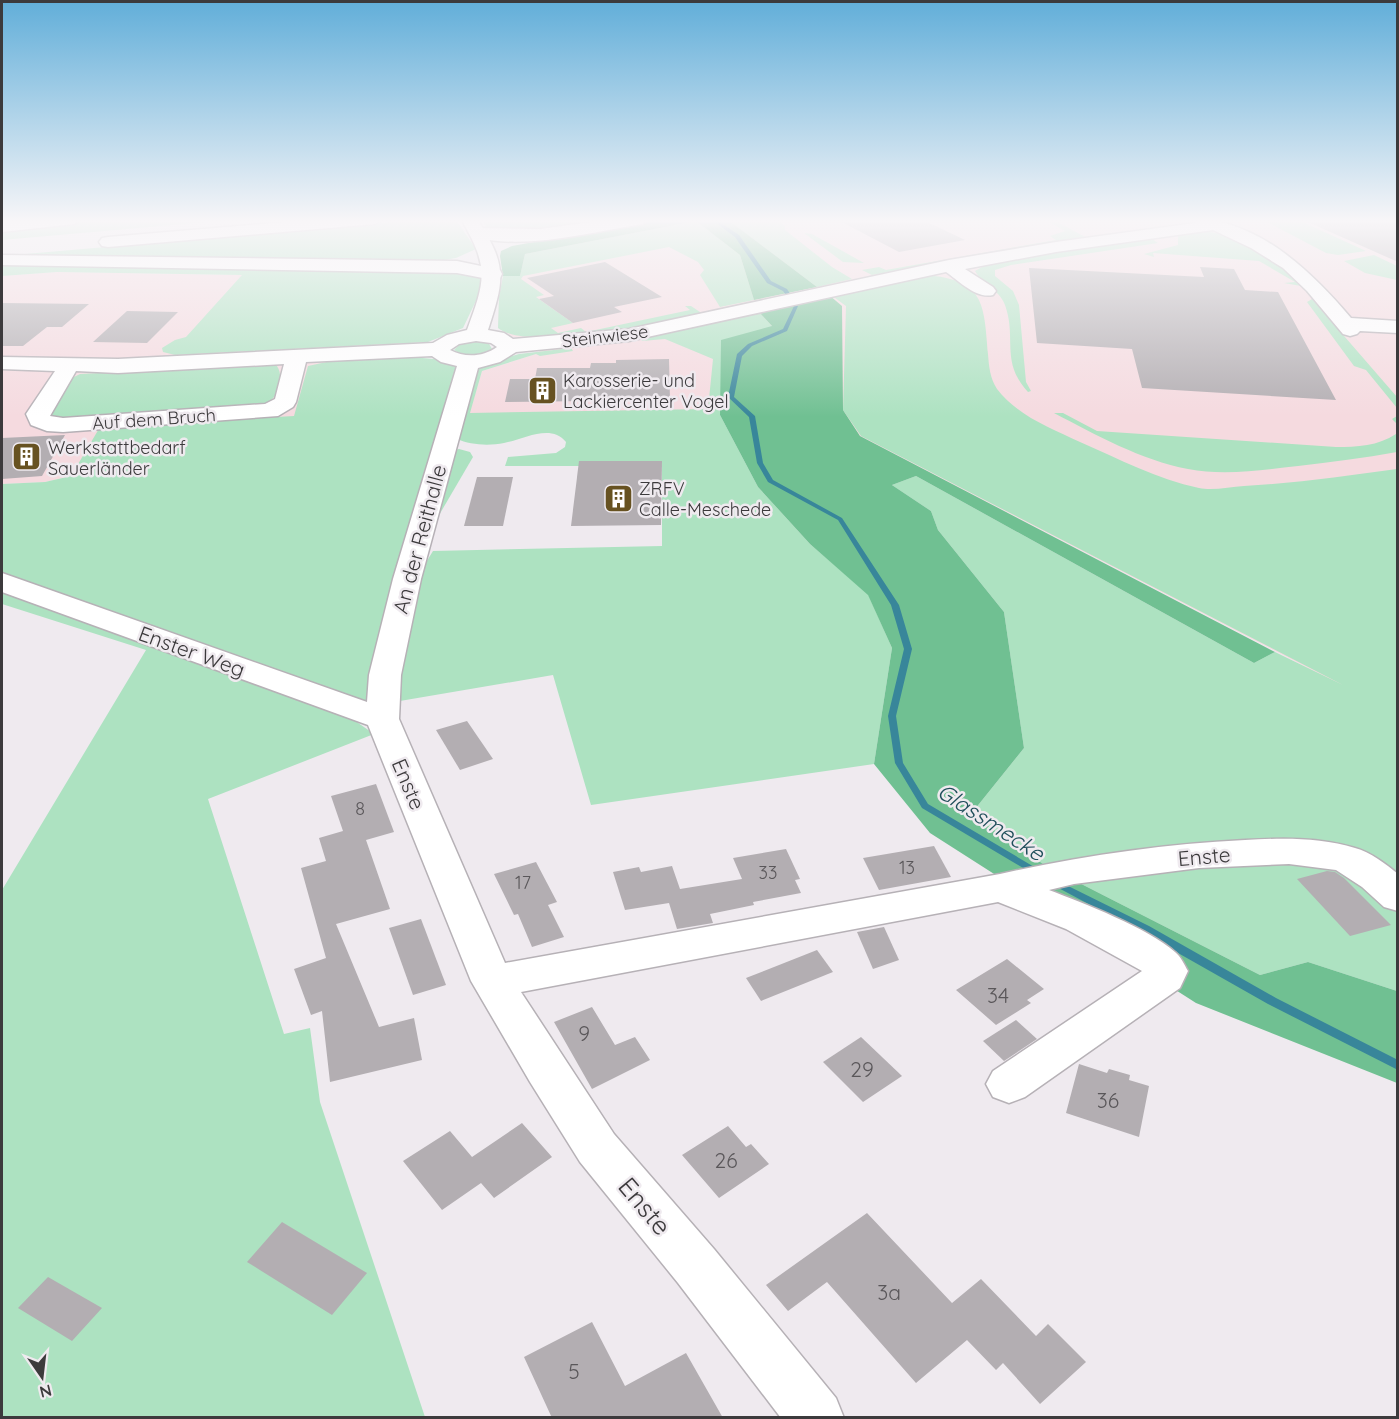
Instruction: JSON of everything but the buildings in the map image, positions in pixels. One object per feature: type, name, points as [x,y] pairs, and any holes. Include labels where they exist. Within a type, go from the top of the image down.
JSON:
[{"type":"main road","points":[[476,335],[491,285]]},
{"type":"main road","name":"Steinwiese","points":[[507,346],[629,335],[856,285]]},
{"type":"main road","points":[[977,285],[986,291]]},
{"type":"main road","name":"Steinwiese","points":[[1310,285],[1348,327],[1398,327]]},
{"type":"main road","points":[[2,363],[69,366],[439,350],[446,357],[469,361],[494,357],[502,353],[507,346],[504,340],[497,337],[476,335],[454,339],[441,345],[439,350]]},
{"type":"main road","name":"Auf dem Bruch","points":[[69,366],[38,414],[42,423],[63,425],[270,411],[285,402],[297,357]]},
{"type":"main road","name":"An der Reithalle","points":[[382,719],[385,675],[407,579],[469,361]]},
{"type":"main road","name":"Enster Weg","points":[[2,582],[382,719]]},
{"type":"main road","name":"Enste","points":[[382,719],[492,981],[597,1148],[696,1266],[816,1418]]},
{"type":"main road","name":"Enste","points":[[492,981],[1014,885],[1074,871],[1199,855],[1267,851],[1300,852],[1345,858],[1376,877],[1398,897]]},
{"type":"main road","name":"Enste","points":[[1009,1084],[1165,977],[1167,971],[1163,965],[1147,954],[1076,915],[1014,885]]},
{"type":"shaded area","points":[[2,285],[266,285],[402,345],[399,359],[455,380],[45,482],[2,484]]},
{"type":"shaded area","points":[[501,285],[1397,285],[1397,671],[1341,685],[860,436],[843,410],[467,422],[482,371],[539,353],[540,338],[513,337],[498,328]]},
{"type":"green space","points":[[233,285],[483,285],[463,328],[428,342],[175,355],[163,352],[162,348],[175,340],[186,337]]},
{"type":"green space","points":[[501,285],[530,285],[544,295],[536,297],[573,323],[551,328],[558,333],[581,328],[586,332],[690,310],[685,306],[691,306],[700,312],[698,315],[594,334],[536,337],[513,335],[498,328]]},
{"type":"green space","points":[[706,285],[749,285],[754,300],[720,307]]},
{"type":"green space","points":[[749,285],[817,287],[754,300]]},
{"type":"green space","points":[[877,285],[965,285],[977,297],[982,307],[991,377],[1005,398],[1025,414],[1046,426],[1138,468],[1183,484],[1210,489],[1302,481],[1397,469],[1397,991],[1308,962],[1260,975],[1046,866],[971,814],[1024,748],[1004,612],[938,530],[931,511],[892,485],[916,476],[1254,663],[1275,652],[1343,685],[861,436],[843,410],[846,306],[831,295]]},
{"type":"green space","points":[[988,285],[1006,285],[1013,291],[1019,305],[1026,382],[1031,391],[1028,392],[1014,370],[1008,317],[999,295]]},
{"type":"green space","points":[[829,295],[842,306],[843,410],[860,436],[1275,652],[1254,663],[916,476],[892,485],[931,511],[938,530],[1004,612],[1024,748],[971,814],[1046,866],[1260,975],[1308,962],[1397,991],[1397,1083],[1196,1003],[930,833],[874,764],[892,648],[868,595],[810,544],[758,487],[720,415],[721,340],[772,326],[759,312]]},
{"type":"green space","points":[[1312,299],[1397,397],[1397,408],[1366,370],[1354,366],[1307,302]]},
{"type":"green space","points":[[759,312],[772,326],[720,415],[758,487],[810,544],[868,594],[892,648],[874,764],[591,805],[553,675],[394,702],[409,590],[433,551],[662,546],[662,461],[580,461],[579,466],[505,466],[508,457],[556,453],[565,447],[566,442],[560,436],[545,433],[492,444],[474,444],[457,439],[473,368],[519,354],[571,348],[573,351],[540,356],[536,354],[482,371],[470,413],[708,409],[713,359],[665,339],[642,341],[641,339]]},
{"type":"green space","points":[[488,342],[492,349],[473,355],[458,353],[454,350],[461,343]]},
{"type":"green space","points":[[411,357],[434,359],[457,366],[371,704],[351,718],[374,734],[208,799],[284,1034],[310,1028],[320,1102],[425,1417],[2,1417],[2,890],[146,650],[2,604],[2,484],[45,482],[71,476],[100,427],[294,416],[308,366],[331,361]]},
{"type":"green space","points":[[270,364],[277,366],[280,382],[273,398],[265,405],[66,421],[49,416],[66,381],[80,374]]},
{"type":"green space","points":[[1054,413],[1063,413],[1097,431],[1336,447],[1359,446],[1382,441],[1396,434],[1397,424],[1397,452],[1257,471],[1202,471],[1153,460],[1102,438]]},
{"type":"green space","points":[[459,449],[470,452],[473,457],[435,522],[452,451]]},
{"type":"waterway","name":"Glassmecke","points":[[775,285],[785,290],[796,306],[785,330],[750,345],[739,355],[731,397],[752,416],[760,463],[770,481],[840,519],[895,605],[908,649],[892,716],[899,763],[925,806],[1038,873]]},
{"type":"waterway","name":"Glassmecke","points":[[1054,882],[1145,929],[1272,1001],[1398,1066]]},
{"type":"place","name":"Karosserie- und Lackiercenter Vogel","points":[[542,390]]},
{"type":"place","name":"Werkstattbedarf Sauerländer","points":[[27,457]]},
{"type":"place","name":"ZRFV Calle-Meschede","points":[[618,498]]}]
